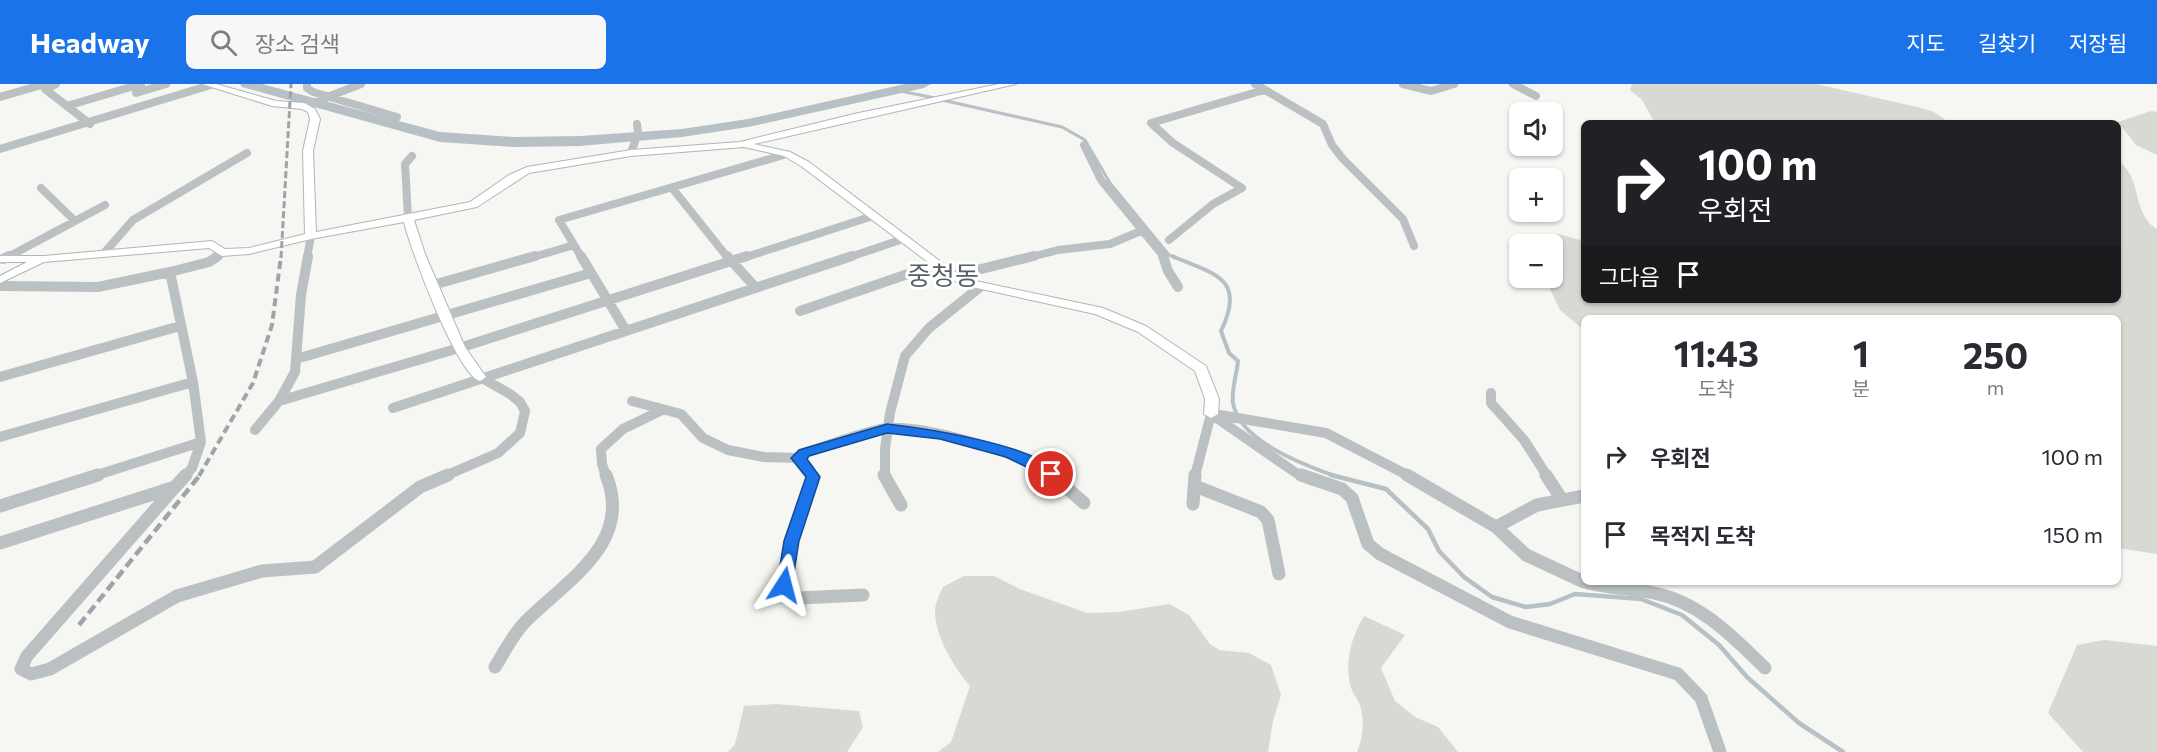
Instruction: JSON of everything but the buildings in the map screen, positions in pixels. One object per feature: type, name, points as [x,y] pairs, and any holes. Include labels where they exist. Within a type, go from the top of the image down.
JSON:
[{"type":"street","points":[[0,92],[28,84]]},
{"type":"street","points":[[0,97],[45,84]]},
{"type":"street","points":[[56,84],[45,89],[90,124]]},
{"type":"street","points":[[67,106],[141,84]]},
{"type":"street","points":[[136,93],[166,84]]},
{"type":"street","points":[[307,84],[307,88],[327,98],[397,117]]},
{"type":"street","points":[[0,150],[90,124],[208,85],[275,104],[306,105],[368,84]]},
{"type":"street","points":[[0,286],[98,287],[208,262],[222,253],[246,251],[473,205],[492,195],[516,174],[527,170],[632,149],[740,145],[854,117],[1012,84]]},
{"type":"street","points":[[1256,84],[1321,122],[1329,133],[1330,141],[1345,161],[1372,189],[1399,210],[1410,229],[1414,246]]},
{"type":"street","points":[[1403,84],[1431,91],[1454,84]]},
{"type":"street","points":[[1512,84],[1536,96]]},
{"type":"street","points":[[1169,240],[1198,214],[1227,194],[1242,188],[1173,143],[1151,123],[1264,90]]},
{"type":"street","points":[[255,430],[279,401],[295,372],[301,295],[311,236],[308,151],[315,119],[312,111],[306,105]]},
{"type":"street","points":[[632,149],[638,133],[637,124]]},
{"type":"street","points":[[740,145],[787,154],[805,164],[953,276],[980,287],[1079,305],[1122,318],[1201,369],[1212,399],[1195,471],[1194,504]]},
{"type":"street","points":[[1084,145],[1095,162],[1101,180],[1165,258],[1168,271],[1178,287]]},
{"type":"street","points":[[105,252],[133,220],[247,153]]},
{"type":"street","points":[[625,329],[559,220],[673,189],[787,154]]},
{"type":"street","points":[[170,272],[193,382],[201,442],[192,468],[27,656],[21,669],[26,673],[38,674],[50,669],[151,609],[177,597],[262,571],[315,567],[420,488],[498,453],[520,433],[525,411],[520,402],[510,394],[480,377],[470,368],[459,348],[413,239],[408,218],[405,164],[412,156]]},
{"type":"street","points":[[41,188],[75,221]]},
{"type":"street","points":[[673,189],[756,288]]},
{"type":"street","points":[[1,259],[105,205]]},
{"type":"street","points":[[279,401],[459,348],[873,216]]},
{"type":"street","points":[[953,276],[1058,250],[1110,244],[1143,230]]},
{"type":"street","points":[[393,408],[480,377],[903,239]]},
{"type":"street","points":[[1,259],[44,259],[212,244],[222,253]]},
{"type":"street","points":[[433,285],[574,245]]},
{"type":"street","points":[[0,280],[44,259]]},
{"type":"street","points":[[800,311],[937,264]]},
{"type":"street","points":[[296,359],[591,273]]},
{"type":"street","points":[[901,505],[896,490],[884,475],[887,428],[905,356],[924,334],[980,287]]},
{"type":"street","points":[[0,377],[180,326]]},
{"type":"street","points":[[0,437],[193,382]]},
{"type":"street","points":[[1491,393],[1491,403],[1524,440],[1561,498]]},
{"type":"street","points":[[632,401],[660,411],[679,413],[687,417],[705,440],[756,456],[798,458],[804,453],[887,428],[940,435],[1011,453],[1051,474],[1084,503]]},
{"type":"street","points":[[495,667],[524,623],[572,584],[602,544],[613,512],[614,494],[600,464],[601,449],[623,429],[660,411]]},
{"type":"street","points":[[1210,414],[1309,428],[1326,433],[1406,474],[1496,527],[1526,555],[1581,580]]},
{"type":"street","points":[[1210,414],[1296,472],[1342,489],[1352,498],[1368,544],[1380,554],[1509,622],[1678,674],[1689,681],[1698,690],[1720,752]]},
{"type":"street","points":[[0,506],[201,442]]},
{"type":"street","points":[[798,458],[813,477],[792,541],[784,585],[799,598],[863,595]]},
{"type":"street","points":[[1195,486],[1261,512],[1268,520],[1279,574]]},
{"type":"street","points":[[0,543],[175,487]]},
{"type":"street","points":[[1496,527],[1512,516],[1561,498],[1581,496]]},
{"type":"street","points":[[1595,585],[1656,593],[1695,610],[1729,634],[1765,668]]},
{"type":"shaded area","points":[[1632,84],[1816,84],[1921,108],[1934,112],[1946,120],[1653,120],[1642,100],[1630,90]]},
{"type":"shaded area","points":[[2151,111],[2157,112],[2157,155],[2136,145],[2121,126],[2121,121]]},
{"type":"shaded area","points":[[2121,164],[2131,176],[2143,214],[2157,229],[2157,554],[2121,548],[2121,315],[1581,315],[1581,328],[1560,310],[1550,288],[1563,288],[1563,235],[1581,240],[1581,303],[2121,303]]},
{"type":"shaded area","points":[[964,576],[994,576],[1020,589],[1087,613],[1119,612],[1169,604],[1189,615],[1210,644],[1219,650],[1249,653],[1271,665],[1281,695],[1273,721],[1268,752],[938,752],[951,742],[970,686],[941,640],[935,609],[943,587]]},
{"type":"shaded area","points":[[1364,616],[1405,635],[1381,668],[1395,701],[1415,717],[1438,727],[1458,752],[1357,752],[1363,723],[1360,705],[1351,688],[1348,669],[1352,642]]},
{"type":"shaded area","points":[[2104,640],[2157,646],[2157,752],[2083,752],[2048,713],[2077,645]]},
{"type":"shaded area","points":[[776,704],[859,711],[863,727],[847,752],[728,752],[735,744],[744,706]]},
{"type":"waterway","points":[[247,84],[400,128],[440,137],[514,142],[580,141],[682,133],[748,123],[924,84]]},
{"type":"waterway","points":[[895,90],[935,98]]},
{"type":"waterway","points":[[942,100],[1062,127],[1085,140],[1110,183],[1169,255],[1175,258]]},
{"type":"waterway","points":[[1172,256],[1212,273],[1228,288],[1230,299],[1228,313],[1221,331],[1229,353],[1238,361],[1233,388],[1233,403],[1238,417],[1247,429],[1275,450],[1335,476]]},
{"type":"waterway","points":[[1331,475],[1386,489],[1428,529],[1439,551],[1464,577],[1492,597],[1526,607],[1550,604],[1575,594],[1641,599],[1682,615],[1719,645],[1747,677],[1799,723],[1843,752]]},
{"type":"railway","points":[[281,258],[291,84]]},
{"type":"railway","points":[[199,476],[253,383],[272,325],[281,256]]},
{"type":"railway","points":[[79,625],[200,475]]},
{"type":"district","name":"중청동","points":[[943,276]]},
{"type":"route","points":[[784,585],[792,541],[813,477],[810,470],[798,458],[804,453],[887,428],[940,435],[1011,453],[1051,474]]}]
